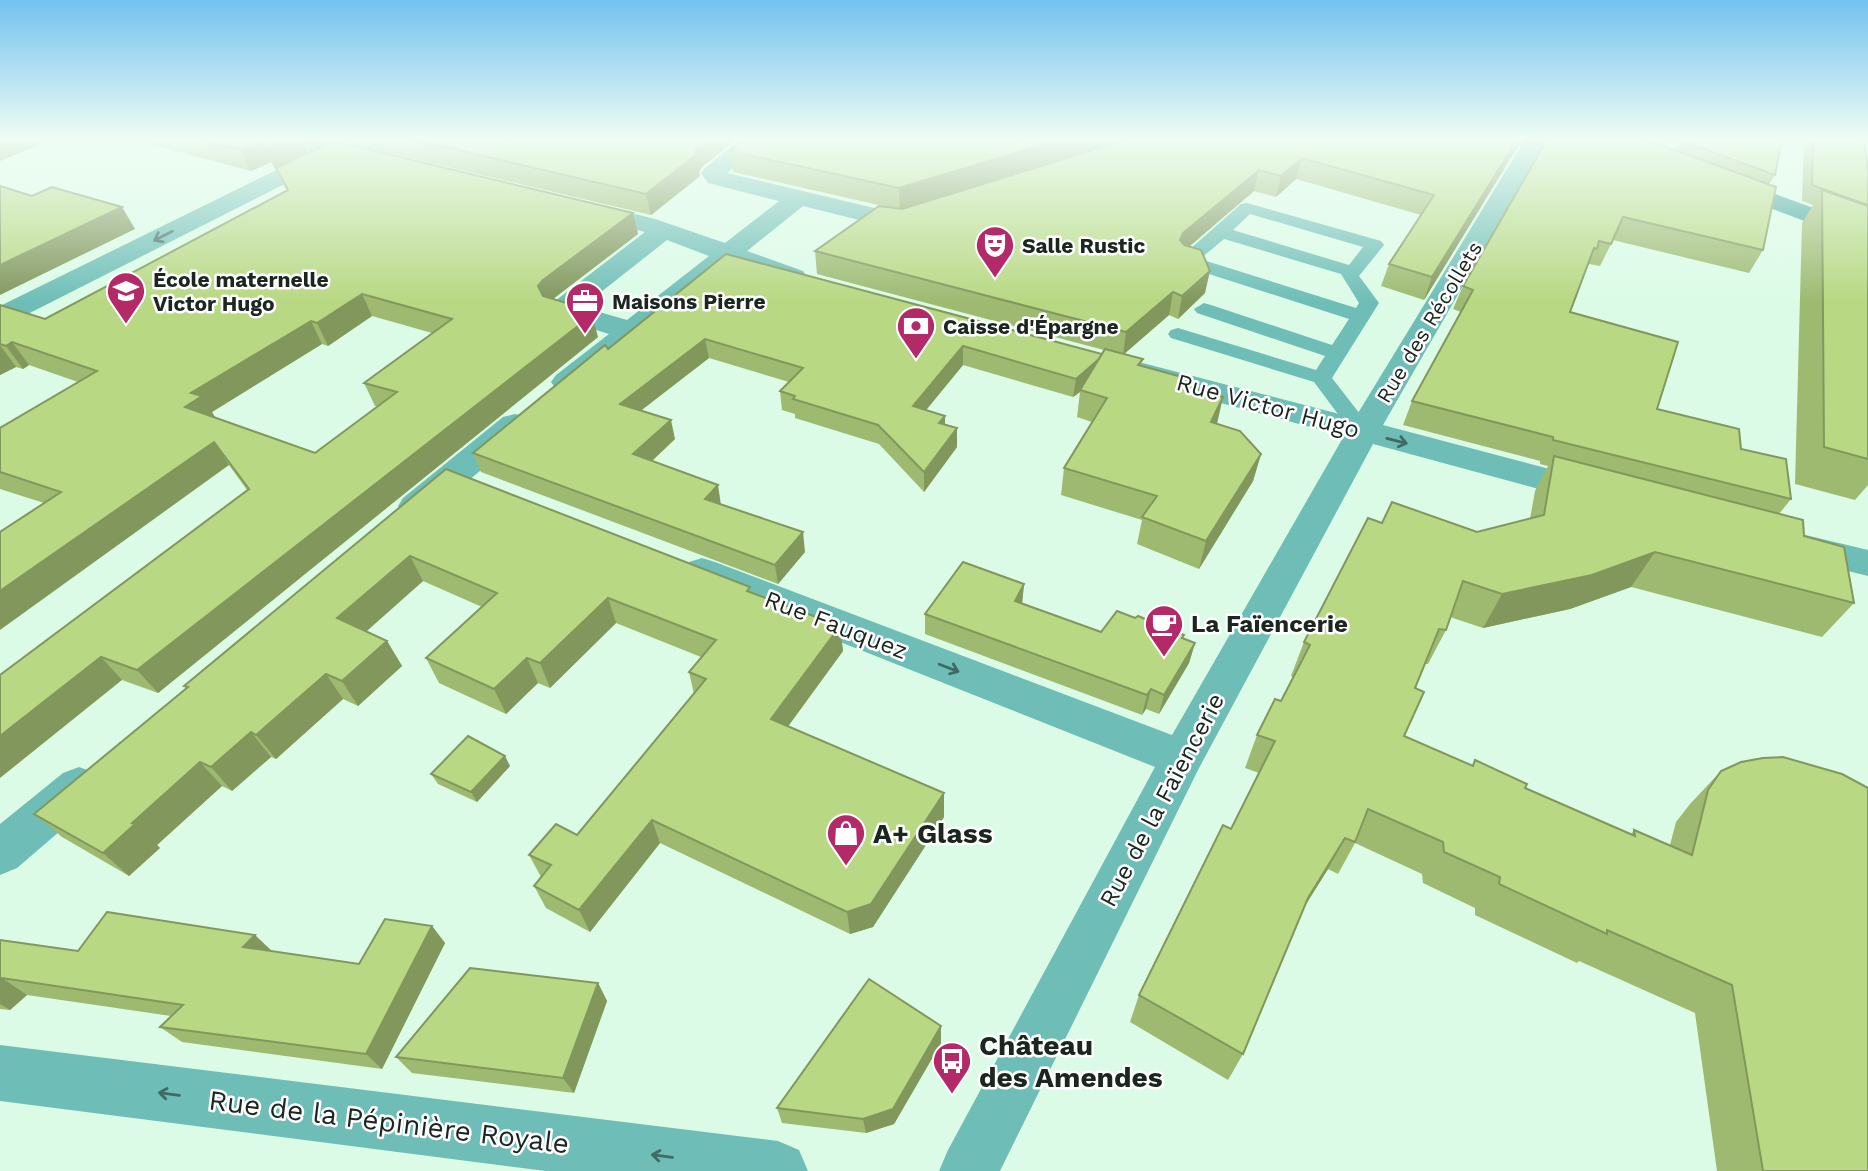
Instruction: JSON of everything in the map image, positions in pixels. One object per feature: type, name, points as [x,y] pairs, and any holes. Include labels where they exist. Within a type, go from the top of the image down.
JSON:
[{"type":"main road","points":[[1752,193],[1868,237]]},
{"type":"street","points":[[0,317],[250,193]]},
{"type":"street","points":[[776,193],[891,220],[902,220],[939,208]]},
{"type":"street","name":"Rue des Récollets","points":[[1363,432],[1505,193]]},
{"type":"street","points":[[387,530],[469,483],[541,403],[629,330],[731,254],[798,198]]},
{"type":"street","points":[[566,205],[668,232],[819,285]]},
{"type":"street","points":[[629,330],[561,310],[668,232]]},
{"type":"street","name":"Rue Victor Hugo","points":[[1105,362],[1620,499]]},
{"type":"street","name":"Rue de la Faïencerie","points":[[969,1171],[1182,758],[1363,432]]},
{"type":"street","points":[[1765,537],[1868,563]]},
{"type":"street","name":"Rue Fauquez","points":[[669,560],[1182,758]]},
{"type":"street","points":[[0,853],[107,764]]},
{"type":"street","name":"Rue de la Pépinière Royale","points":[[0,1073],[778,1171]]},
{"type":"lane","points":[[1321,378],[1336,353],[1361,316],[1369,303],[1349,276],[1375,245],[1247,208],[1188,261],[1361,316]]},
{"type":"lane","points":[[1221,232],[1353,272]]},
{"type":"lane","points":[[1204,309],[1336,353]]},
{"type":"lane","points":[[1178,334],[1321,378],[1363,432]]},
{"type":"building","points":[[0,193],[21,193],[32,196],[39,193],[72,193],[122,207],[0,265]]},
{"type":"building","points":[[283,193],[548,193],[633,213],[538,286],[543,296],[590,310],[592,315],[137,670],[101,657],[0,736],[0,675],[249,489],[214,442],[0,591],[0,532],[61,492],[0,472],[0,428],[97,371],[12,342],[6,346],[0,344],[0,305],[45,319]],"holes":[[[362,294],[452,319],[364,383],[397,392],[315,453],[185,407],[202,396],[191,393],[311,321],[317,323]]]},
{"type":"building","points":[[955,193],[1232,193],[1183,233],[1180,240],[1184,245],[1201,250],[1210,271],[1182,296],[1173,292],[1126,332],[815,251],[879,206],[902,209]]},
{"type":"building","points":[[1426,193],[1484,193],[1432,277],[1389,264],[1434,195]]},
{"type":"building","points":[[1517,193],[1775,193],[1763,250],[1623,217],[1611,244],[1599,241],[1597,249],[1594,248],[1570,312],[1678,342],[1657,409],[1739,429],[1741,449],[1786,459],[1791,499],[1553,440],[1553,437],[1412,401],[1473,290],[1463,286]]},
{"type":"building","points":[[1822,193],[1830,193],[1868,206],[1868,459],[1824,447]]},
{"type":"building","points":[[1833,193],[1868,193],[1868,205]]},
{"type":"building","points":[[726,254],[1102,354],[1076,379],[963,346],[913,406],[945,416],[939,423],[957,428],[924,472],[878,425],[793,399],[795,396],[780,391],[803,368],[705,339],[620,404],[671,420],[633,454],[718,485],[705,499],[803,532],[775,565],[473,453],[605,345],[608,349]]},
{"type":"building","points":[[1105,349],[1143,359],[1138,365],[1182,377],[1179,384],[1223,397],[1211,422],[1240,431],[1261,454],[1206,541],[1142,517],[1157,496],[1064,468],[1107,398],[1080,390]]},
{"type":"building","points":[[1554,456],[1803,520],[1804,536],[1844,547],[1854,603],[1655,552],[1592,575],[1502,594],[1463,581],[1446,630],[1439,629],[1415,688],[1424,692],[1404,736],[1473,766],[1475,760],[1527,784],[1525,788],[1635,836],[1634,830],[1692,855],[1708,790],[1721,771],[1741,762],[1783,757],[1842,774],[1868,788],[1868,1171],[1763,1171],[1732,985],[1607,930],[1607,934],[1499,884],[1500,877],[1444,852],[1443,842],[1368,809],[1355,842],[1345,838],[1308,898],[1243,1054],[1139,995],[1223,825],[1231,829],[1275,741],[1257,735],[1275,699],[1281,701],[1310,645],[1304,642],[1368,518],[1382,523],[1392,502],[1477,532],[1544,515]]},
{"type":"building","points":[[446,469],[750,587],[747,591],[840,626],[771,719],[944,793],[871,904],[847,912],[652,820],[579,910],[534,886],[551,865],[529,855],[556,824],[577,835],[706,679],[689,672],[716,640],[608,598],[540,663],[527,658],[494,689],[426,658],[497,593],[410,556],[337,618],[387,641],[342,681],[326,674],[256,735],[251,732],[211,767],[200,762],[103,853],[34,814]]},
{"type":"building","points":[[963,562],[1024,584],[1015,601],[1101,632],[1117,611],[1135,618],[1138,616],[1184,635],[1182,638],[1195,643],[1164,695],[1151,689],[1147,695],[925,614]]},
{"type":"building","points":[[468,736],[505,756],[471,792],[431,774]]},
{"type":"building","points":[[107,912],[255,935],[243,947],[359,964],[385,919],[432,926],[366,1054],[160,1027],[183,1005],[2,978],[0,980],[0,940],[78,951]]},
{"type":"building","points":[[470,968],[598,983],[563,1078],[396,1057]]},
{"type":"building","points":[[869,979],[941,1026],[893,1109],[863,1119],[777,1108]]},
{"type":"place","name":"Salle Rustic","points":[[995,279]]},
{"type":"place","name":"École maternelle Victor Hugo","points":[[126,325]]},
{"type":"place","name":"Maisons Pierre","points":[[585,335]]},
{"type":"place","name":"Caisse d'Épargne","points":[[916,360]]},
{"type":"place","name":"La Faïencerie","points":[[1164,658]]},
{"type":"place","name":"A+ Glass","points":[[846,867]]},
{"type":"place","name":"Château des Amendes","points":[[952,1095]]}]
